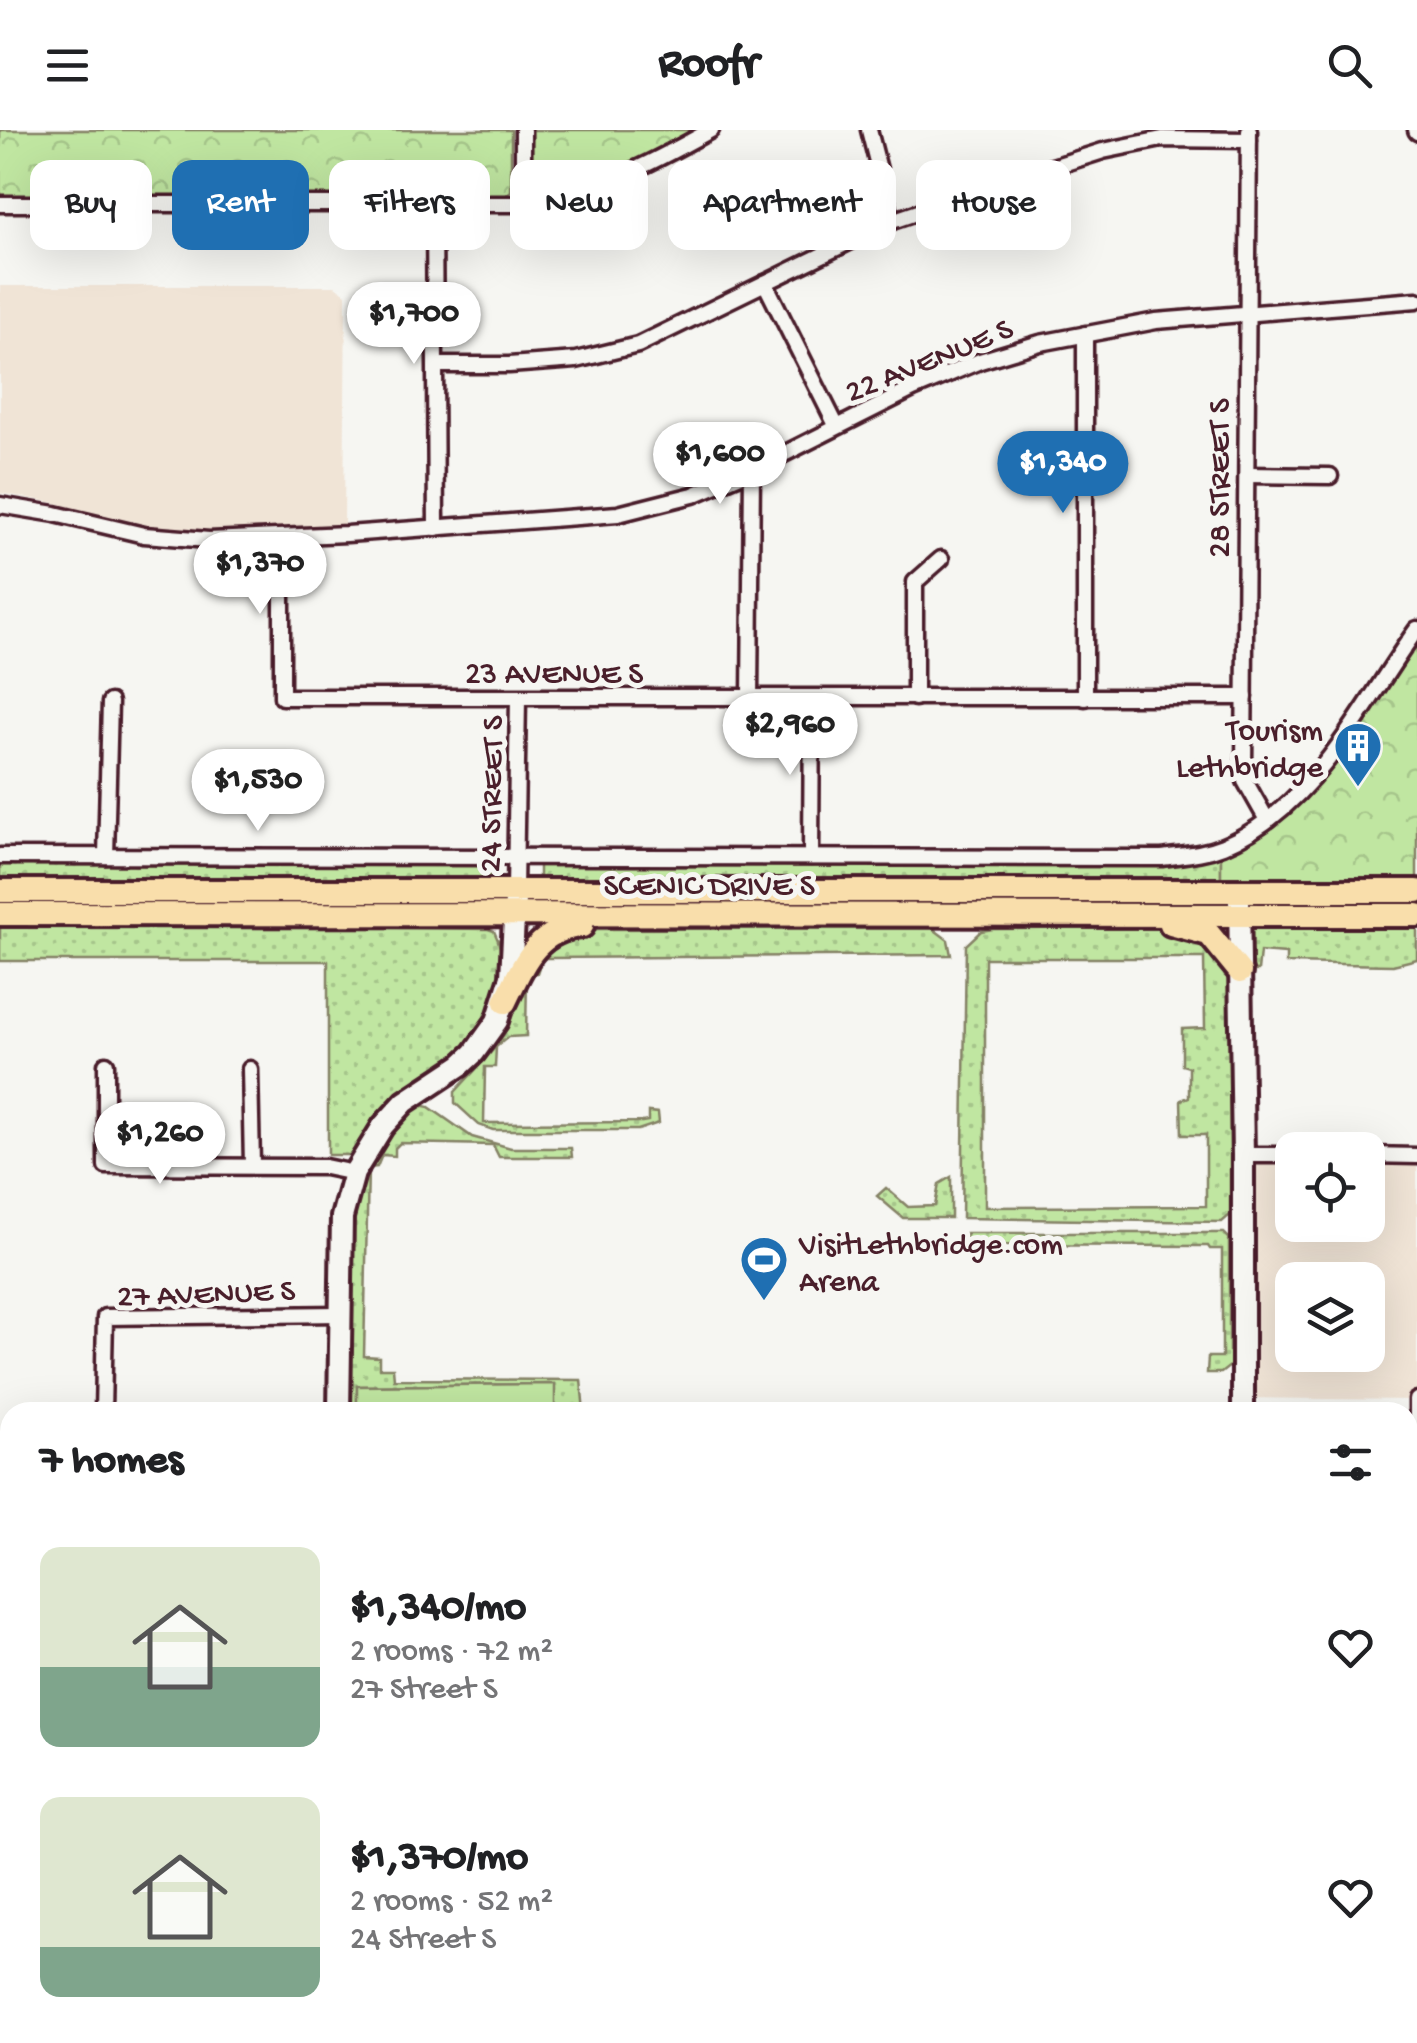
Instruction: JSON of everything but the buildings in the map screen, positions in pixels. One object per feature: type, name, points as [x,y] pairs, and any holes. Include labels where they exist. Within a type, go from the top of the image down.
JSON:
[{"type":"main road","name":"SCENIC DRIVE S","points":[[0,890],[515,903],[752,917],[1134,914],[1417,891]]},
{"type":"main road","name":"SCENIC DRIVE S","points":[[0,914],[515,903],[1239,903],[1417,915]]},
{"type":"main road","points":[[1134,914],[1204,931],[1224,948],[1240,972]]},
{"type":"main road","points":[[505,1002],[535,946],[556,931],[568,927],[752,917]]},
{"type":"street","points":[[523,130],[523,160]]},
{"type":"street","points":[[648,163],[710,130]]},
{"type":"street","points":[[869,130],[877,160]]},
{"type":"street","points":[[896,220],[1102,152],[1162,139],[1249,135]]},
{"type":"street","name":"28 STREET S","points":[[1249,135],[1245,781],[1267,820]]},
{"type":"street","points":[[0,204],[329,206]]},
{"type":"street","points":[[435,250],[436,528]]},
{"type":"street","points":[[436,365],[576,360],[638,344],[834,250]]},
{"type":"street","points":[[765,284],[836,425]]},
{"type":"street","name":"22 AVENUE S","points":[[0,504],[144,535],[209,540],[618,514],[692,495],[980,361],[1040,343],[1156,321],[1417,300]]},
{"type":"street","points":[[1085,334],[1085,698]]},
{"type":"street","points":[[750,698],[752,470]]},
{"type":"street","points":[[1247,475],[1330,476]]},
{"type":"street","name":"23 AVENUE S","points":[[282,538],[282,697],[1245,697]]},
{"type":"street","points":[[915,698],[915,582],[942,560]]},
{"type":"street","name":"SCENIC DRIVE S","points":[[0,856],[1162,858],[1196,854],[1222,846],[1295,799],[1417,628]]},
{"type":"street","name":"24 STREET S","points":[[515,903],[518,698]]},
{"type":"street","points":[[812,699],[812,857]]},
{"type":"street","points":[[106,856],[110,702]]},
{"type":"street","points":[[339,1402],[342,1218],[354,1173],[383,1126],[405,1102],[451,1074],[476,1051],[497,1021],[505,1002],[514,954],[515,903]]},
{"type":"street","points":[[1239,903],[1243,1402]]},
{"type":"street","points":[[106,1064],[106,1166],[325,1167],[354,1173]]},
{"type":"street","points":[[250,1069],[252,1165]]},
{"type":"street","points":[[1244,1155],[1275,1155]]},
{"type":"street","points":[[1385,1156],[1417,1156]]},
{"type":"street","name":"27 AVENUE S","points":[[103,1402],[104,1317],[340,1314]]},
{"type":"shaded area","points":[[0,286],[335,286],[346,294],[344,526],[199,531],[133,524],[0,493]]},
{"type":"shaded area","points":[[1243,1155],[1275,1155],[1275,1242],[1385,1242],[1385,1155],[1417,1156],[1417,1400],[1243,1398]]},
{"type":"green space","points":[[0,130],[511,130],[510,192],[502,199],[490,199],[490,160],[329,160],[329,199],[309,199],[309,160],[172,160],[172,198],[152,198],[152,160],[30,160],[30,198],[0,198]]},
{"type":"green space","points":[[532,130],[692,130],[638,160],[532,160]]},
{"type":"green space","points":[[1417,639],[1417,883],[1221,885],[1221,855],[1275,824],[1299,802]]},
{"type":"green space","points":[[1221,855],[1221,885],[539,885],[539,865],[1179,865]]},
{"type":"green space","points":[[0,864],[490,865],[490,886],[0,884]]},
{"type":"green space","points":[[1239,913],[1417,915],[1417,959],[1393,965],[1286,963],[1286,954],[1260,952],[1258,971],[1240,970]]},
{"type":"green space","points":[[0,923],[488,929],[494,931],[499,946],[501,979],[492,1011],[474,1040],[389,1106],[350,1155],[328,1155],[328,961],[0,961]]},
{"type":"green space","points":[[932,928],[948,940],[951,955],[546,958],[537,973],[527,975],[526,1036],[508,1037],[496,1047],[495,1067],[485,1067],[484,1123],[642,1122],[648,1121],[648,1112],[658,1113],[659,1123],[638,1130],[493,1130],[479,1125],[455,1103],[455,1092],[507,1028],[533,958],[560,935],[582,929]]},
{"type":"green space","points":[[1168,928],[1200,934],[1230,977],[1230,1215],[1222,1222],[962,1218],[966,945],[981,931]],"holes":[[[985,958],[1204,958],[1205,1028],[1182,1029],[1182,1065],[1189,1067],[1189,1097],[1181,1100],[1182,1135],[1206,1135],[1206,1206],[985,1207]]]},
{"type":"green space","points":[[420,1105],[429,1107],[472,1137],[511,1148],[571,1148],[572,1157],[499,1157],[493,1145],[400,1143],[395,1156],[382,1155],[377,1167],[368,1168],[364,1356],[379,1357],[379,1368],[393,1368],[394,1379],[581,1380],[583,1402],[555,1402],[554,1384],[357,1386],[357,1402],[349,1402],[348,1231],[364,1164],[408,1110]]},
{"type":"green space","points":[[951,1177],[951,1218],[903,1218],[877,1196],[886,1188],[908,1207],[935,1206],[939,1184]]},
{"type":"green space","points":[[966,1233],[1224,1233],[1229,1238],[1229,1351],[1235,1352],[1235,1362],[1221,1373],[1207,1373],[1208,1357],[1222,1357],[1222,1249],[967,1245]]},
{"type":"green space","points":[[555,1384],[555,1402],[357,1402],[357,1386]]},
{"type":"place","name":"Tourism Lethbridge","points":[[1358,788]]},
{"type":"place","name":"VisitLethbridge.com Arena","points":[[764,1302]]}]
